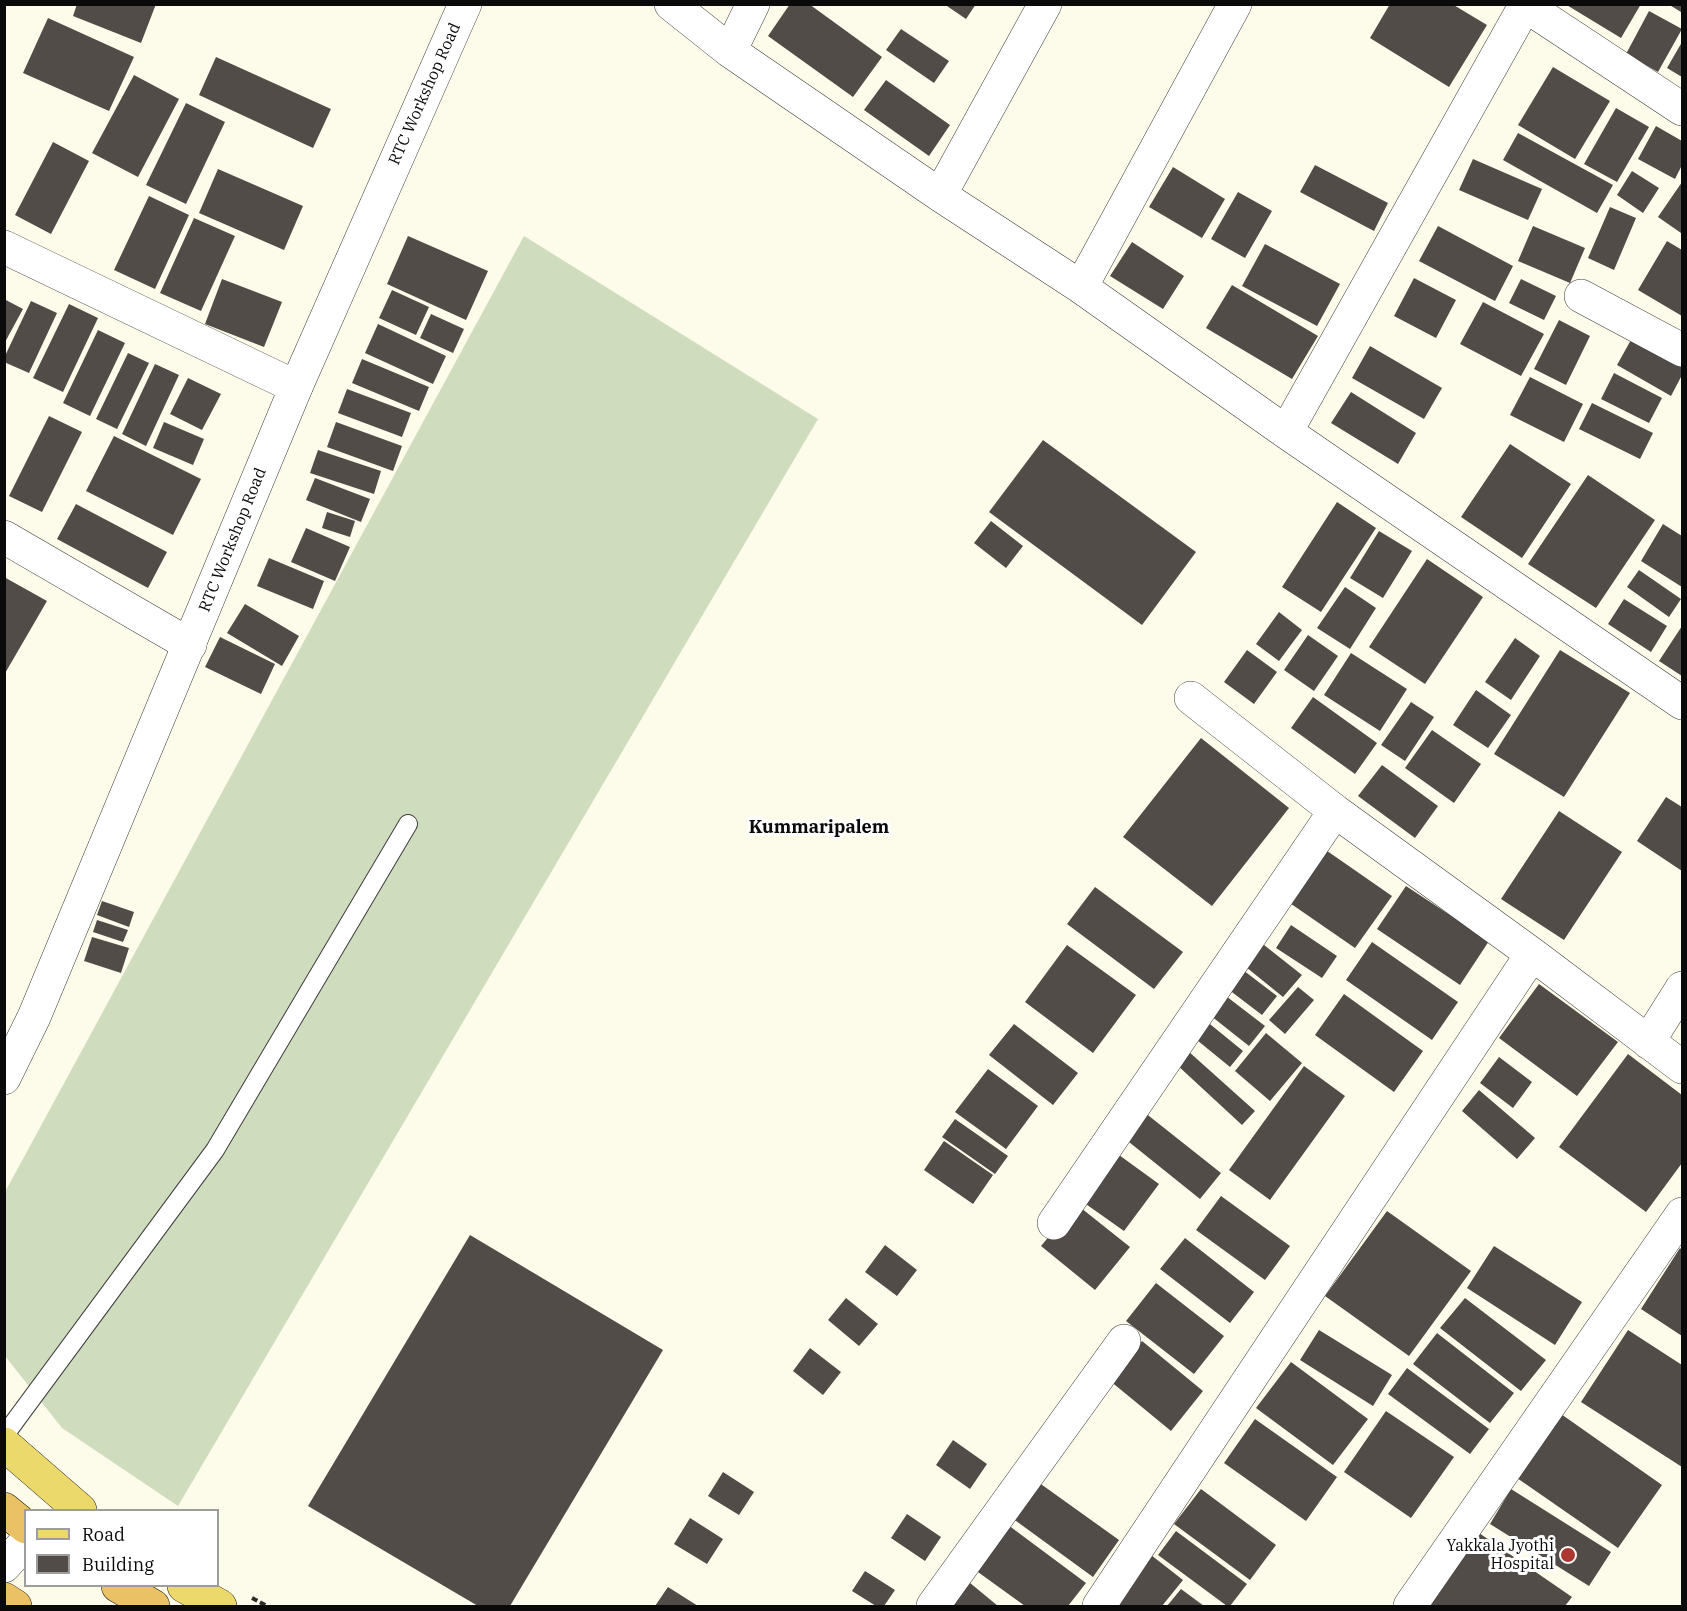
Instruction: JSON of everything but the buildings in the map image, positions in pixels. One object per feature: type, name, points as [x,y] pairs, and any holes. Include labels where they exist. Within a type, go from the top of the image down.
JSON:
[{"type":"highway","points":[[4,1509],[24,1525]]},
{"type":"highway","points":[[120,1587],[153,1606]]},
{"type":"highway","points":[[4,1599],[15,1606]]},
{"type":"main road","points":[[4,1444],[66,1506]]},
{"type":"main road","points":[[186,1587],[220,1606]]},
{"type":"street","name":"RTC Workshop Road","points":[[4,1078],[34,1017],[296,387],[465,4]]},
{"type":"street","points":[[670,4],[730,51],[940,195],[1081,287],[1286,432],[1683,704]]},
{"type":"street","points":[[730,51],[753,4]]},
{"type":"street","points":[[940,195],[1045,4]]},
{"type":"street","points":[[1081,287],[1235,4]]},
{"type":"street","points":[[1286,432],[1525,5],[1683,109]]},
{"type":"street","points":[[4,247],[296,387]]},
{"type":"street","points":[[1581,296],[1683,350]]},
{"type":"street","points":[[4,537],[190,645]]},
{"type":"street","points":[[1191,698],[1335,811],[1533,954],[1683,1067]]},
{"type":"street","points":[[1054,1223],[1335,811]]},
{"type":"street","points":[[1099,1606],[1533,954]]},
{"type":"street","points":[[1648,1042],[1683,988]]},
{"type":"street","points":[[1410,1606],[1683,1214]]},
{"type":"street","points":[[933,1606],[1124,1341]]},
{"type":"street","points":[[4,1566],[24,1544]]},
{"type":"lane","points":[[4,1436],[215,1150],[408,824]]},
{"type":"green space","points":[[524,236],[818,419],[178,1506],[62,1428],[5,1356],[5,1192]]},
{"type":"place","name":"Yakkala Jyothi Hospital","points":[[1568,1555]]},
{"type":"district","name":"Kummaripalem","points":[[819,828]]}]
